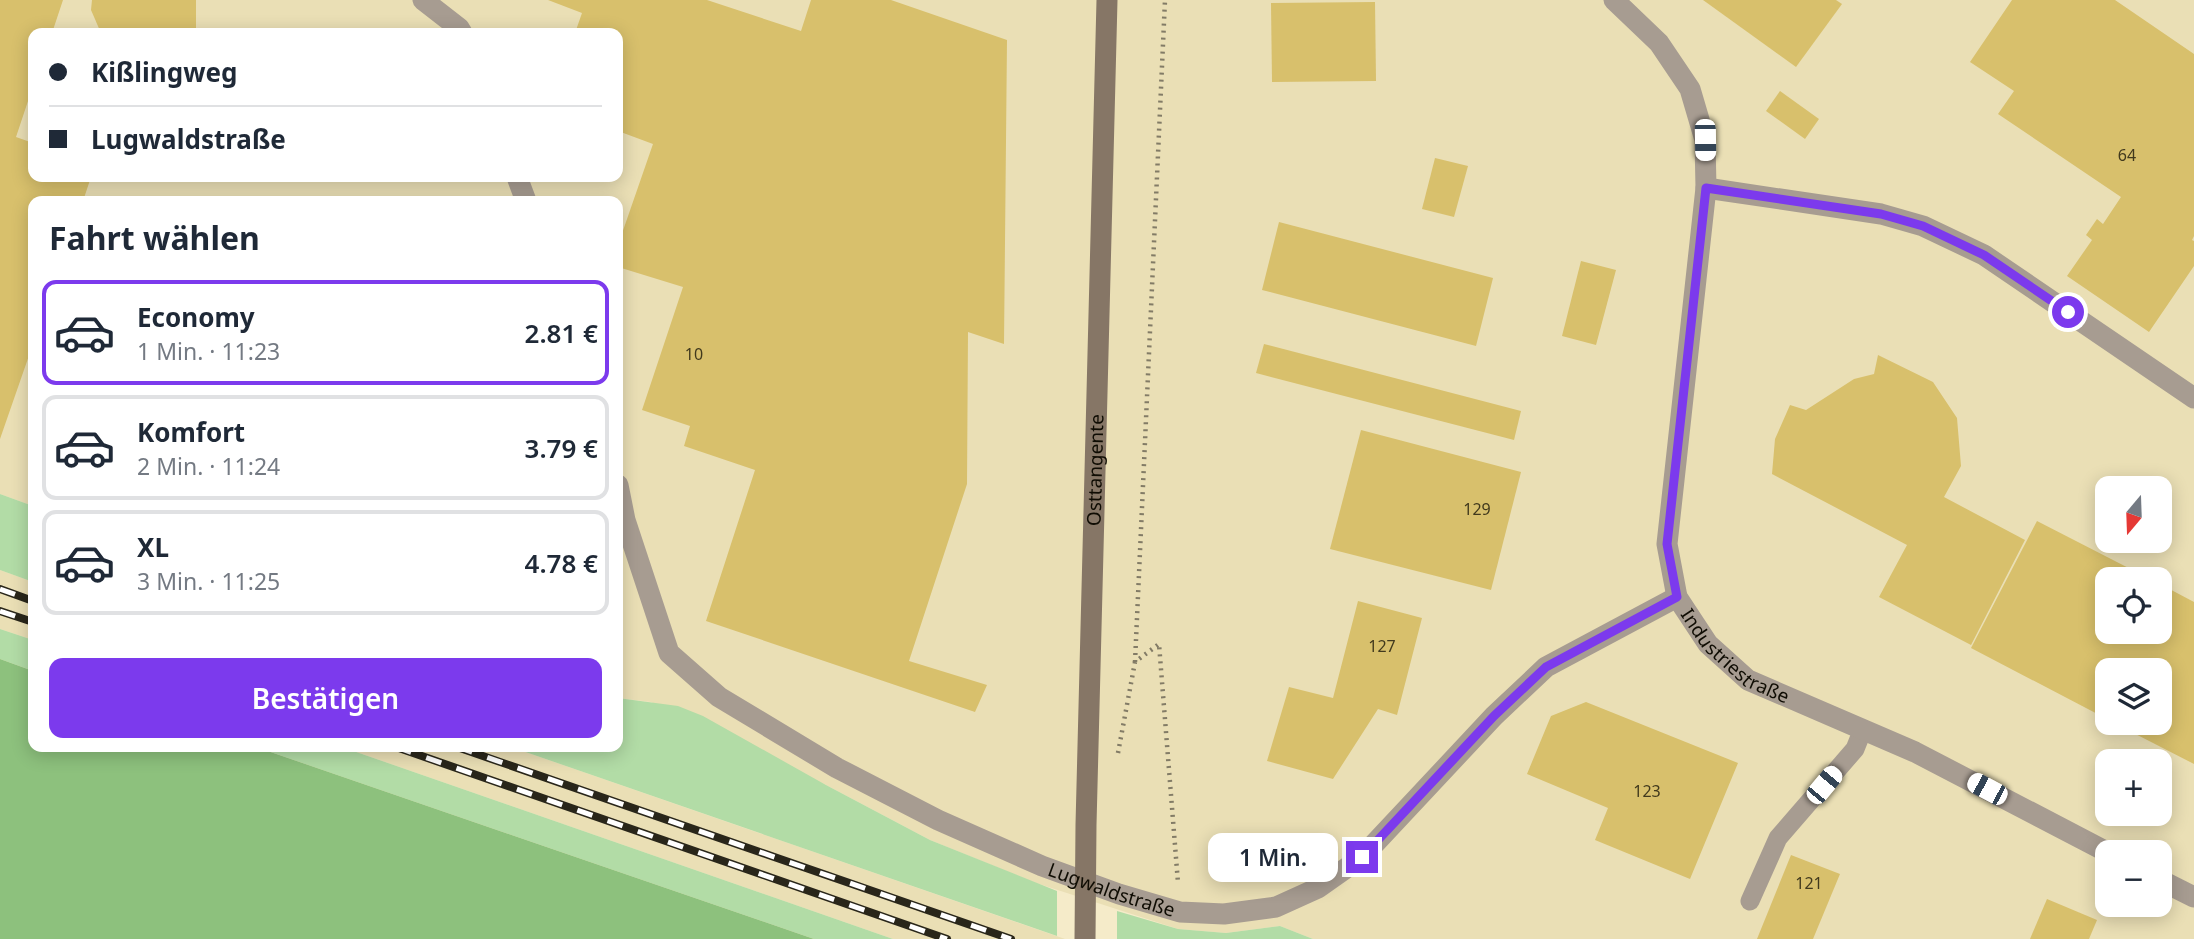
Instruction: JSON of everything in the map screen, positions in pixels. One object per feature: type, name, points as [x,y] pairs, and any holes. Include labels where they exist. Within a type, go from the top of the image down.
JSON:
[{"type":"main road","name":"Osttangente","points":[[1085,939],[1109,5]]},
{"type":"street","points":[[423,0],[459,28]]},
{"type":"street","name":"Industriestraße","points":[[1614,0],[1659,43],[1690,89],[1705,140],[1706,188],[1667,544],[1677,597],[1708,645],[1748,680],[1915,752],[2095,846]]},
{"type":"street","points":[[1706,188],[1881,214],[1923,226],[1984,255],[2194,398]]},
{"type":"street","name":"Lugwaldstraße","points":[[623,510],[669,653],[719,698],[837,768],[938,820],[1042,866],[1119,894],[1181,912],[1224,914],[1276,907],[1318,888],[1362,857],[1494,716],[1546,667],[1677,597]]},
{"type":"street","points":[[2172,886],[2194,897]]},
{"type":"lane","points":[[1750,901],[1778,838],[1854,749],[1863,729]]},
{"type":"path","points":[[1117,760],[1135,662],[1165,0]]},
{"type":"path","points":[[1135,662],[1158,644],[1181,912]]},
{"type":"shaded area","points":[[0,0],[2194,0],[2194,939],[1313,939],[1280,926],[1226,933],[1178,929],[1036,883],[930,840],[826,785],[651,702],[623,699],[623,196],[28,196],[28,504],[0,494]]},
{"type":"shaded area","points":[[0,570],[28,580],[28,638],[0,629]]},
{"type":"shaded area","points":[[356,752],[525,752],[1065,939],[893,939]]},
{"type":"green space","points":[[0,494],[28,504],[28,580],[0,570]]},
{"type":"green space","points":[[0,629],[28,638],[28,669],[0,659]]},
{"type":"green space","points":[[0,659],[28,669],[28,752],[271,752],[814,939],[0,939]]},
{"type":"green space","points":[[623,699],[678,706],[703,716],[930,840],[1057,891],[1057,936],[525,752],[623,752]]},
{"type":"green space","points":[[271,752],[356,752],[893,939],[814,939]]},
{"type":"green space","points":[[1117,911],[1178,929],[1226,933],[1280,926],[1313,939],[1117,939]]},
{"type":"building","points":[[0,0],[63,0],[54,28],[28,28],[28,101],[16,137],[28,141],[28,182],[89,182],[85,196],[28,196],[28,358],[0,439]]},
{"type":"building","points":[[92,0],[196,0],[196,28],[99,28],[91,10]]},
{"type":"building","points":[[548,0],[707,0],[801,31],[811,0],[891,0],[1007,40],[1004,344],[968,332],[967,484],[909,661],[987,685],[975,712],[706,621],[755,470],[684,446],[690,426],[642,410],[683,287],[623,269],[623,231],[653,144],[623,133],[623,28],[577,28],[582,13]]},
{"type":"building","points":[[1703,0],[1836,0],[1842,4],[1796,67]]},
{"type":"building","points":[[2012,0],[2115,0],[2194,54],[2194,266],[2149,332],[2067,276],[2092,240],[2086,235],[2097,219],[2103,224],[2121,197],[1998,114],[2014,91],[1970,62]]},
{"type":"building","points":[[1375,2],[1376,81],[1272,82],[1271,3]]},
{"type":"building","points":[[1780,91],[1819,119],[1805,139],[1766,111]]},
{"type":"building","points":[[1435,158],[1468,166],[1454,217],[1422,209]]},
{"type":"building","points":[[1279,222],[1493,278],[1476,346],[1262,290]]},
{"type":"building","points":[[1581,261],[1616,270],[1596,345],[1562,336]]},
{"type":"building","points":[[1264,344],[1521,411],[1514,440],[1256,373]]},
{"type":"building","points":[[1878,355],[1933,382],[1957,418],[1961,466],[1944,497],[2025,540],[1971,645],[1879,597],[1907,545],[1772,474],[1775,439],[1790,405],[1806,410],[1854,379],[1874,374]]},
{"type":"building","points":[[1361,430],[1521,472],[1491,590],[1330,549]]},
{"type":"building","points":[[2037,521],[2127,567],[2095,567],[2095,644],[2172,644],[2172,590],[2194,602],[2194,764],[2172,753],[2172,749],[2165,749],[2137,735],[2172,735],[2172,658],[2095,658],[2095,713],[1971,648]]},
{"type":"building","points":[[1358,601],[1422,618],[1397,715],[1378,709],[1333,779],[1267,761],[1289,687],[1333,698]]},
{"type":"building","points":[[1586,702],[1738,763],[1690,879],[1595,840],[1608,808],[1527,774],[1551,716]]},
{"type":"building","points":[[1791,855],[1840,874],[1813,939],[1757,939]]},
{"type":"building","points":[[2047,899],[2097,920],[2089,939],[2030,939]]},
{"type":"railway","points":[[0,589],[28,599]]},
{"type":"railway","points":[[0,611],[28,620]]},
{"type":"railway","points":[[410,752],[947,939]]},
{"type":"railway","points":[[471,752],[1011,939]]},
{"type":"route","points":[[1362,857],[1494,716],[1546,667],[1677,597],[1667,544],[1706,188],[1881,214],[1923,226],[1984,255],[2068,312]]}]
